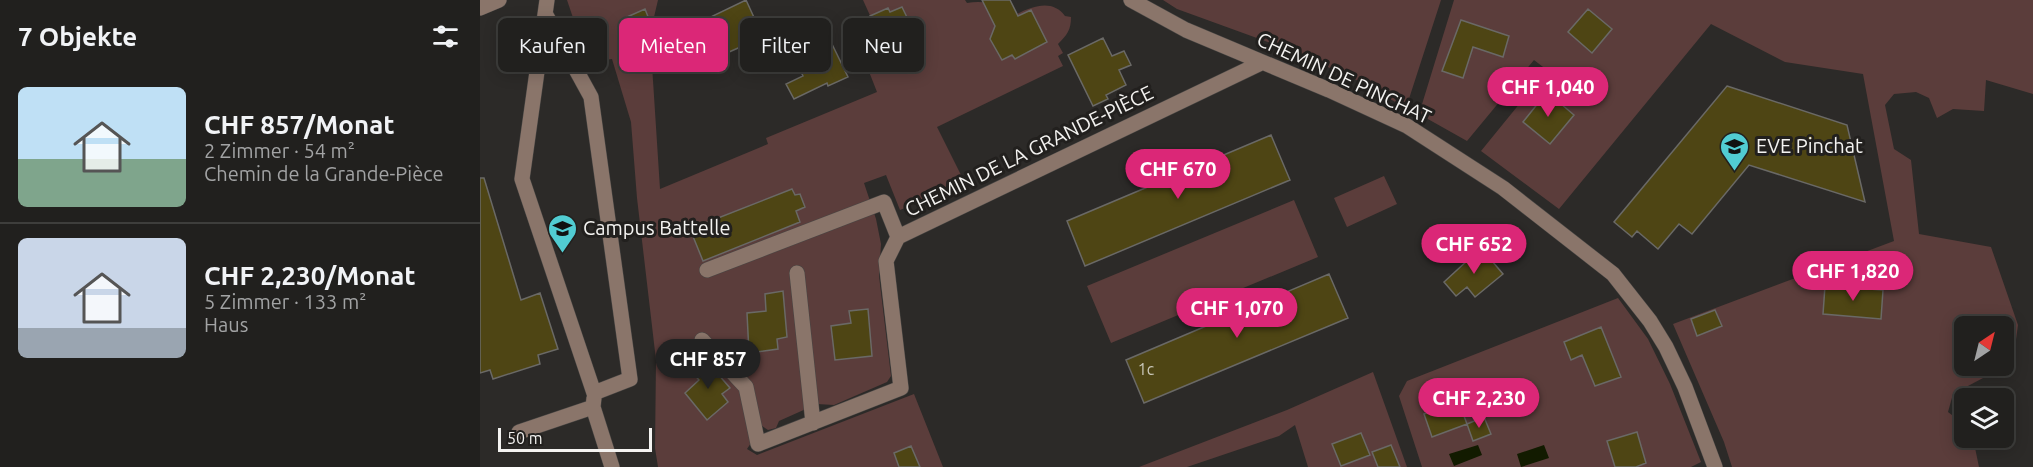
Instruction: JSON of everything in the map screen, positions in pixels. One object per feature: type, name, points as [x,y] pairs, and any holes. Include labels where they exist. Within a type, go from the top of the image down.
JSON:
[{"type":"street","points":[[480,9],[500,0]]},
{"type":"street","name":"CHEMIN DE PINCHAT","points":[[1131,0],[1186,30],[1329,90],[1407,126],[1503,188],[1613,274],[1650,321],[1666,347],[1685,387],[1715,467]]},
{"type":"street","points":[[546,8],[522,179],[593,400],[612,467]]},
{"type":"street","points":[[519,432],[593,400],[630,379],[591,97],[546,8]]},
{"type":"street","name":"CHEMIN DE LA GRANDE-PIÈCE","points":[[702,340],[746,387],[758,444],[901,388],[886,261],[898,237],[1261,63]]},
{"type":"street","points":[[707,270],[884,202],[898,237]]},
{"type":"street","points":[[797,273],[813,423]]},
{"type":"shaded area","points":[[567,0],[658,0],[654,18],[619,18],[619,72],[652,72],[660,189],[768,144],[766,138],[877,92],[869,72],[924,72],[924,18],[871,18],[863,0],[965,0],[967,3],[985,2],[1014,8],[1017,14],[1037,6],[1049,6],[1071,17],[1068,32],[1058,44],[1063,53],[1058,56],[1063,66],[937,127],[965,183],[900,210],[886,175],[864,183],[876,219],[881,244],[879,276],[891,376],[887,382],[834,405],[817,404],[779,421],[776,428],[768,430],[762,426],[747,449],[757,455],[914,394],[943,467],[658,467],[655,448],[656,360],[637,198],[631,122],[612,59],[607,60],[607,18],[573,18]]},
{"type":"shaded area","points":[[1163,0],[1441,0],[1406,108],[1351,77],[1279,46],[1177,9]]},
{"type":"shaded area","points":[[1454,0],[2033,0],[2033,94],[1986,80],[1984,111],[1953,109],[1937,118],[1929,98],[1916,92],[1894,94],[1885,105],[1894,149],[1911,160],[1919,234],[1991,247],[2018,325],[2014,355],[2014,316],[1954,316],[1954,376],[1987,376],[1964,388],[1954,388],[1948,412],[1954,417],[1954,448],[1975,448],[1979,467],[1732,467],[1724,442],[1673,324],[1894,241],[1863,74],[1785,62],[1711,24],[1559,209],[1481,151],[1547,70],[1534,60],[1467,141],[1419,114]]},
{"type":"shaded area","points":[[1384,176],[1397,204],[1347,227],[1334,198]]},
{"type":"shaded area","points":[[1294,200],[1318,257],[1111,343],[1087,286]]},
{"type":"shaded area","points":[[1618,298],[1648,339],[1670,384],[1701,462],[1691,467],[1422,467],[1399,396],[1407,381]]},
{"type":"shaded area","points":[[1373,372],[1407,467],[1308,467],[1295,425],[1279,436],[1187,467],[1139,467],[1287,410]]},
{"type":"shaded area","points":[[1478,445],[1482,455],[1454,466],[1449,454]]},
{"type":"shaded area","points":[[1544,445],[1549,458],[1521,467],[1517,454]]},
{"type":"building","points":[[746,0],[754,18],[740,18],[740,47],[728,52],[728,18],[708,18]]},
{"type":"building","points":[[982,0],[1010,0],[1018,16],[1031,10],[1047,42],[1015,59],[1012,55],[1002,60],[990,39],[995,26]]},
{"type":"building","points":[[902,7],[907,18],[871,18],[870,16],[888,8],[890,12]]},
{"type":"building","points":[[645,9],[649,18],[627,18]]},
{"type":"building","points":[[1588,9],[1612,29],[1592,53],[1568,32]]},
{"type":"building","points":[[1461,20],[1509,36],[1503,57],[1473,47],[1463,78],[1442,71]]},
{"type":"building","points":[[1103,38],[1112,56],[1124,51],[1131,65],[1119,70],[1126,85],[1106,95],[1108,99],[1093,106],[1068,55]]},
{"type":"building","points":[[831,42],[843,67],[843,72],[846,72],[848,77],[828,86],[827,83],[794,99],[786,84],[803,76],[801,72],[831,72]]},
{"type":"building","points":[[1727,86],[1847,125],[1865,202],[1749,165],[1692,234],[1679,224],[1658,249],[1637,231],[1632,237],[1614,222]]},
{"type":"building","points":[[1547,92],[1574,115],[1550,144],[1523,122]]},
{"type":"building","points":[[1271,135],[1290,180],[1085,266],[1067,221]]},
{"type":"building","points":[[480,178],[484,178],[521,300],[540,293],[558,349],[538,355],[540,364],[493,379],[490,370],[480,373]]},
{"type":"building","points":[[792,189],[795,195],[800,194],[805,207],[796,211],[800,222],[703,261],[690,229]]},
{"type":"building","points":[[1481,248],[1503,274],[1475,297],[1467,287],[1456,296],[1444,282]]},
{"type":"building","points":[[1329,274],[1348,318],[1144,403],[1126,360]]},
{"type":"building","points":[[1825,286],[1883,290],[1881,319],[1823,314]]},
{"type":"building","points":[[783,291],[787,337],[777,339],[778,349],[749,353],[747,313],[766,311],[765,294]]},
{"type":"building","points":[[868,309],[872,356],[835,360],[831,326],[851,323],[849,311]]},
{"type":"building","points":[[1715,310],[1722,326],[1697,336],[1691,319]]},
{"type":"building","points":[[1601,327],[1621,377],[1595,386],[1582,355],[1571,360],[1564,342]]},
{"type":"building","points":[[705,359],[730,388],[722,394],[728,402],[707,420],[685,393],[699,380],[691,371]]},
{"type":"building","points":[[1458,400],[1467,424],[1432,437],[1424,414]]},
{"type":"building","points":[[1484,417],[1491,434],[1473,441],[1467,424]]},
{"type":"building","points":[[1637,432],[1646,463],[1636,467],[1615,467],[1607,441]]},
{"type":"building","points":[[1361,433],[1370,455],[1341,466],[1332,444]]},
{"type":"building","points":[[1391,445],[1400,467],[1378,467],[1372,452]]},
{"type":"building","points":[[911,446],[920,467],[899,467],[894,453]]},
{"type":"place","name":"EVE Pinchat","points":[[1735,172]]},
{"type":"place","name":"Campus Battelle","points":[[562,254]]}]
